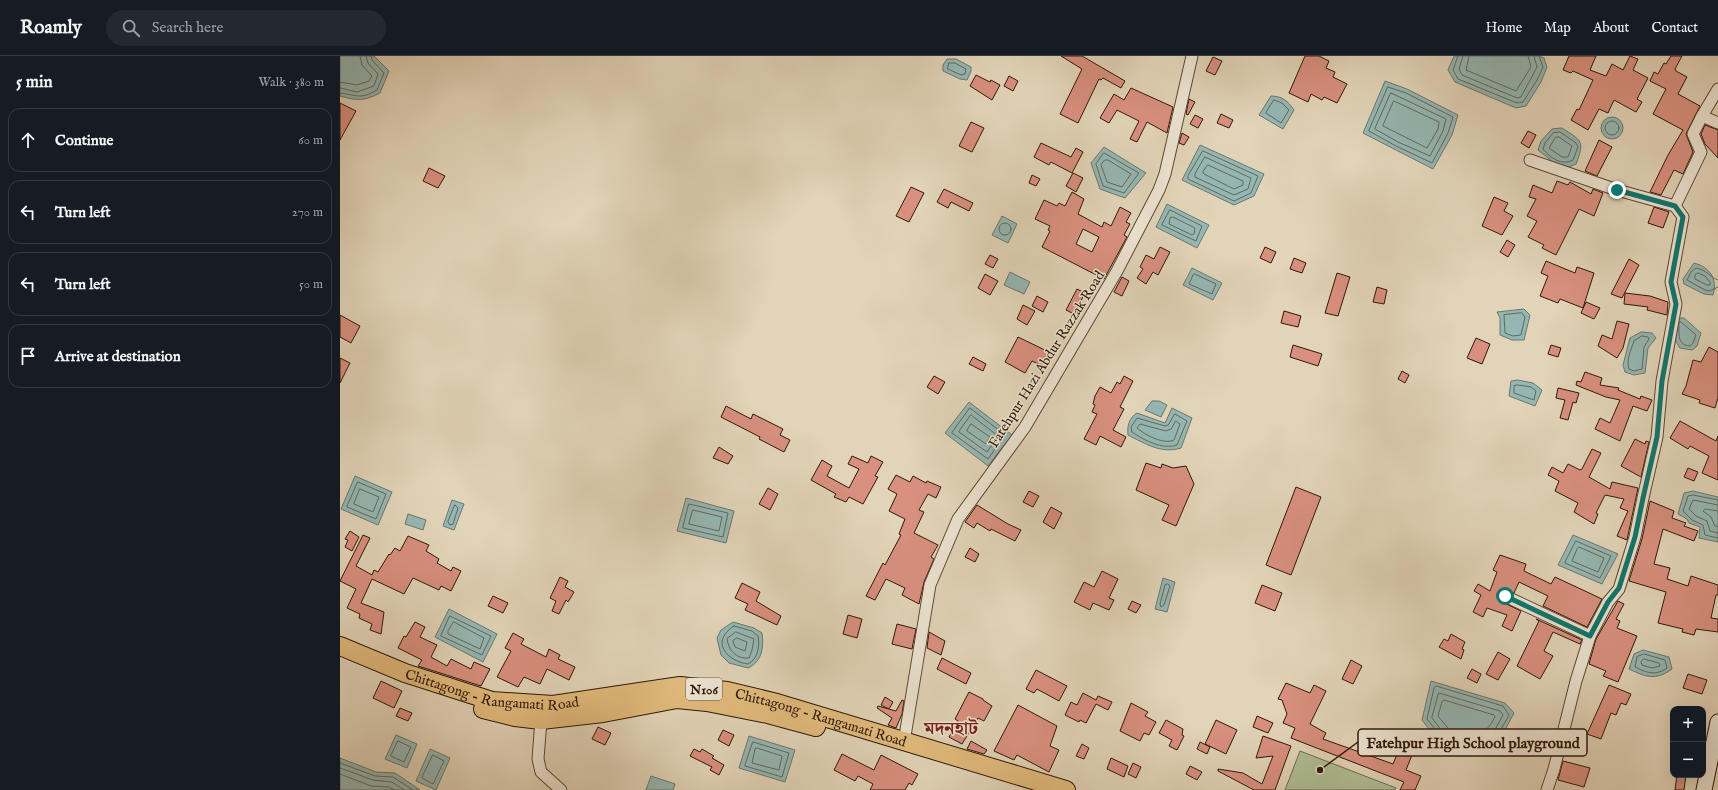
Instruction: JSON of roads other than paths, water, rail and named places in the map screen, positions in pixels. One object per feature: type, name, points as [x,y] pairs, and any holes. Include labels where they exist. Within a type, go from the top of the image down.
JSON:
[{"type":"highway","name":"Chittagong - Rangamati Road","points":[[340,646],[405,673],[492,701],[553,705],[680,686],[727,692],[777,703],[1066,790]]},
{"type":"highway","name":"Chittagong - Rangamati Road","points":[[340,660],[486,710],[514,717],[541,720],[603,713],[677,699],[707,702],[768,714],[831,731],[903,753],[964,769],[1027,790]]},
{"type":"main road","points":[[1704,790],[1718,722]]},
{"type":"street","name":"Fatehpur Hazi Abdur Razzak Road","points":[[904,742],[930,585],[958,519],[1025,427],[1117,271],[1159,190],[1165,174],[1192,56]]},
{"type":"street","points":[[1675,206],[1701,152],[1693,134],[1718,89]]},
{"type":"street","points":[[1702,116],[1718,123]]},
{"type":"street","points":[[1530,160],[1617,190],[1675,206],[1683,217],[1671,282],[1676,304],[1662,381],[1657,437],[1635,537],[1619,588],[1608,602],[1590,636],[1547,790]]},
{"type":"street","points":[[1505,596],[1590,636]]},
{"type":"street","points":[[541,720],[538,759],[541,772],[561,790]]},
{"type":"water","points":[[340,56],[374,56],[389,71],[380,93],[370,98],[361,99],[352,99],[340,96]]},
{"type":"water","points":[[1454,56],[1539,56],[1544,58],[1547,67],[1541,82],[1526,106],[1516,108],[1455,82],[1448,70]]},
{"type":"water","points":[[947,59],[956,59],[971,67],[967,80],[960,79],[943,71],[943,65]]},
{"type":"water","points":[[1385,81],[1407,89],[1458,115],[1452,135],[1433,169],[1363,133]]},
{"type":"water","points":[[1271,96],[1284,100],[1294,110],[1283,129],[1259,115]]},
{"type":"water","points":[[1612,117],[1620,120],[1623,128],[1620,136],[1612,139],[1604,136],[1601,128],[1604,120]]},
{"type":"water","points":[[1562,128],[1578,139],[1581,146],[1576,164],[1566,168],[1558,166],[1538,150],[1541,141],[1552,129]]},
{"type":"water","points":[[1200,145],[1264,174],[1254,196],[1234,205],[1182,180]]},
{"type":"water","points":[[1104,147],[1146,173],[1125,198],[1100,189],[1091,163]]},
{"type":"water","points":[[1167,204],[1209,225],[1197,248],[1156,227]]},
{"type":"water","points":[[1002,216],[1017,224],[1008,243],[992,235]]},
{"type":"water","points":[[1694,263],[1704,267],[1711,274],[1714,283],[1713,295],[1704,294],[1684,284],[1683,279]]},
{"type":"water","points":[[1192,268],[1222,283],[1213,300],[1183,285]]},
{"type":"water","points":[[1010,272],[1030,282],[1024,294],[1004,285]]},
{"type":"water","points":[[1524,309],[1530,315],[1524,340],[1512,340],[1500,335],[1500,318],[1497,312]]},
{"type":"water","points":[[1675,318],[1684,318],[1701,333],[1697,346],[1692,350],[1680,348],[1676,342]]},
{"type":"water","points":[[1641,332],[1652,333],[1656,338],[1648,348],[1645,373],[1634,375],[1625,372],[1623,365],[1630,338]]},
{"type":"water","points":[[1518,380],[1533,383],[1542,390],[1535,406],[1509,396],[1511,381]]},
{"type":"water","points":[[1152,401],[1159,401],[1167,405],[1161,417],[1145,410]]},
{"type":"water","points":[[969,402],[1012,435],[988,466],[945,433]]},
{"type":"water","points":[[1172,408],[1192,418],[1181,448],[1174,450],[1160,449],[1147,445],[1128,435],[1129,422],[1137,413],[1165,423]]},
{"type":"water","points":[[355,476],[392,492],[378,525],[341,509]]},
{"type":"water","points":[[1693,491],[1718,497],[1718,542],[1699,538],[1700,527],[1689,523],[1687,519],[1678,514],[1684,493]]},
{"type":"water","points":[[686,498],[734,511],[726,543],[677,531]]},
{"type":"water","points":[[452,500],[464,504],[454,530],[443,526]]},
{"type":"water","points":[[408,514],[426,520],[423,530],[405,524]]},
{"type":"water","points":[[1573,535],[1618,554],[1602,584],[1558,565]]},
{"type":"water","points":[[1163,578],[1175,582],[1167,612],[1155,609]]},
{"type":"water","points":[[449,609],[497,634],[483,662],[435,637]]},
{"type":"water","points":[[733,622],[754,628],[762,633],[763,644],[761,654],[756,662],[748,668],[729,663],[721,655],[717,638],[721,630]]},
{"type":"water","points":[[1643,650],[1669,657],[1672,669],[1660,675],[1646,676],[1629,669],[1634,654]]},
{"type":"water","points":[[1431,681],[1505,703],[1514,713],[1499,741],[1472,755],[1448,753],[1422,720]]},
{"type":"water","points":[[396,735],[417,744],[407,768],[385,759]]},
{"type":"water","points":[[749,736],[795,750],[785,782],[739,768]]},
{"type":"water","points":[[430,749],[450,758],[436,790],[416,781]]},
{"type":"water","points":[[340,758],[376,772],[395,773],[420,790],[340,790]]},
{"type":"water","points":[[651,776],[675,784],[673,790],[646,790]]},
{"type":"place","name":"Fatehpur High School playground","points":[[1320,770]]},
{"type":"district","name":"মদনহাট","points":[[951,728]]}]
